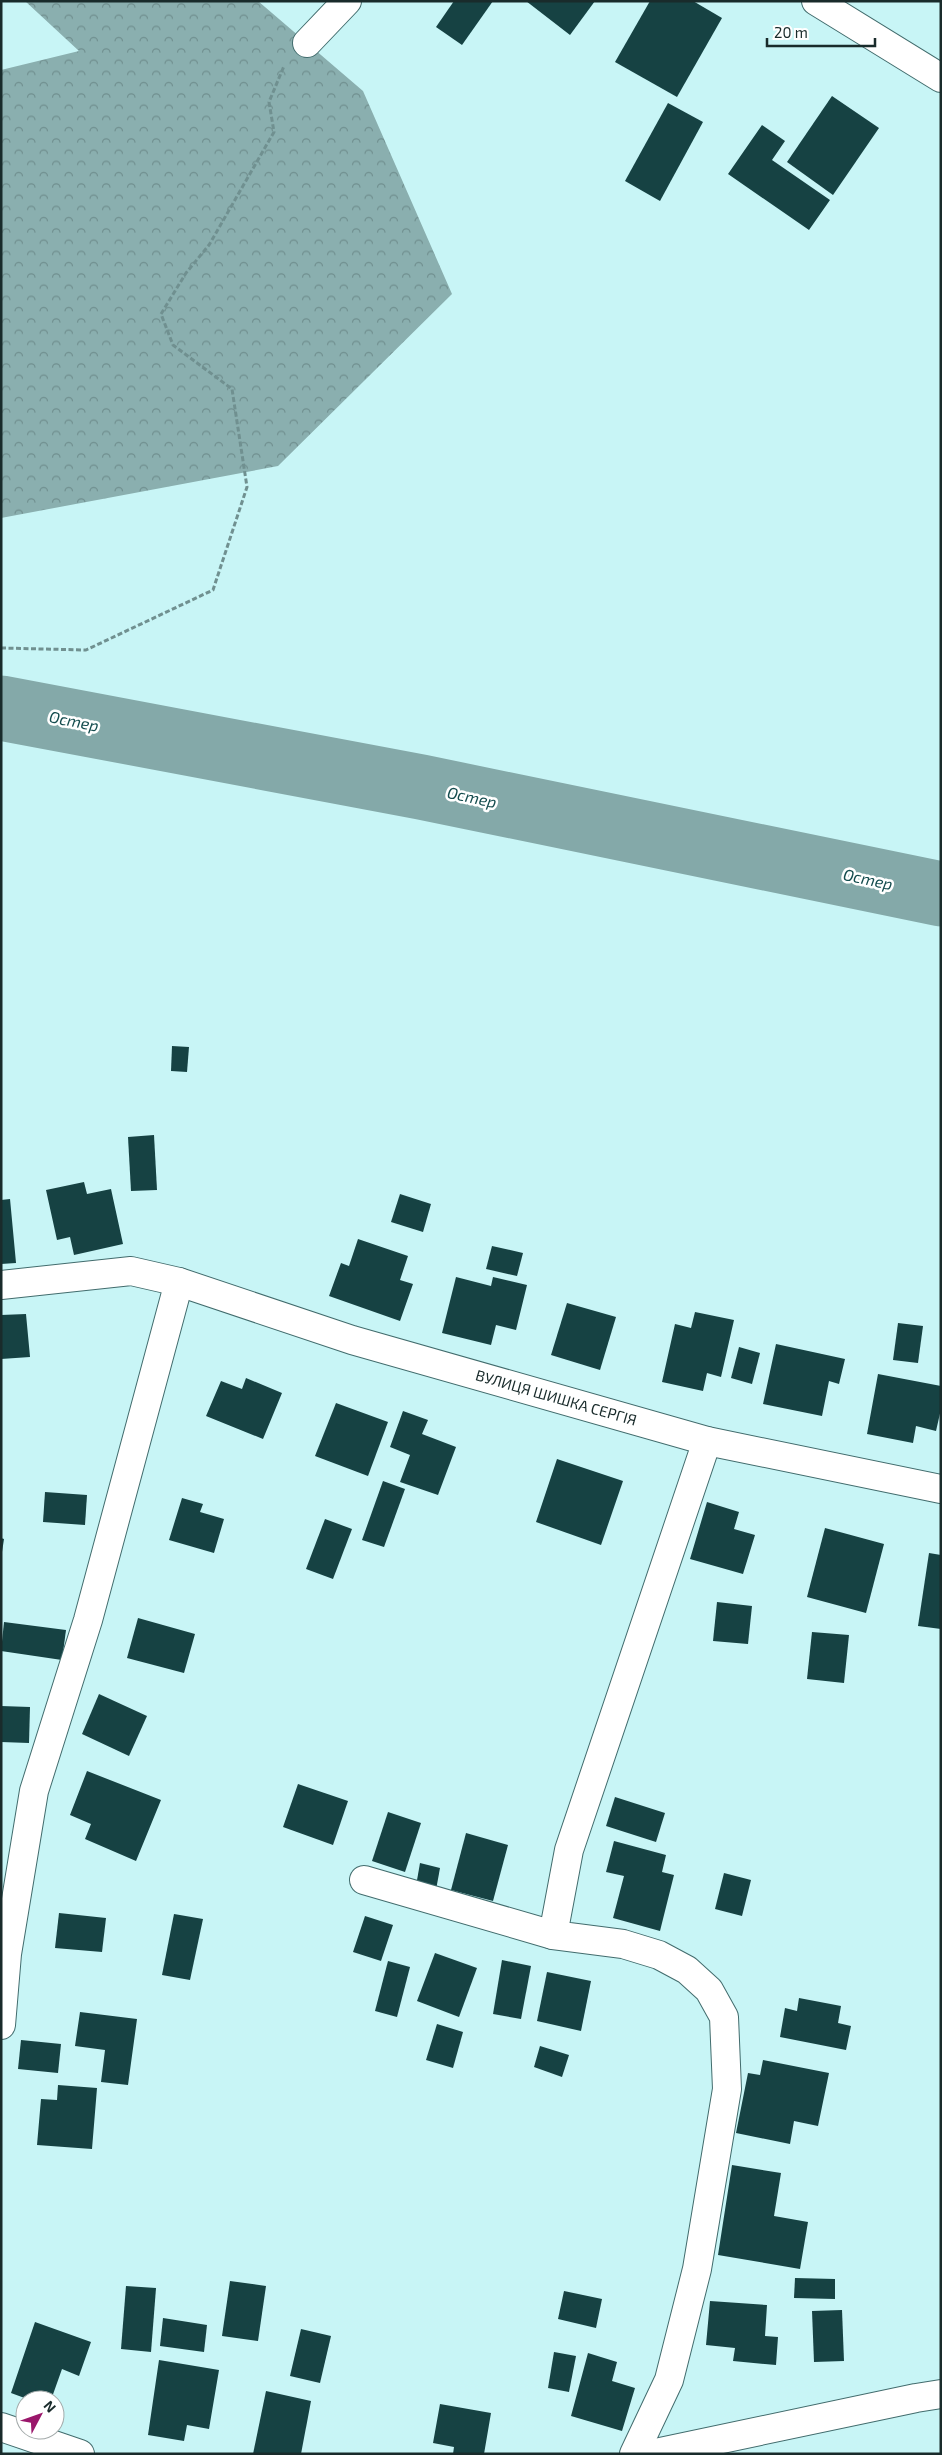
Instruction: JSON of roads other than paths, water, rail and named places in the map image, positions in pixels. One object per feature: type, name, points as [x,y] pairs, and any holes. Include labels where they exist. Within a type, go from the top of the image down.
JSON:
[{"type":"street","points":[[307,43],[347,1]]},
{"type":"street","points":[[816,1],[941,78]]},
{"type":"street","name":"ВУЛИЦЯ ШИШКА СЕРГІЯ","points":[[1,1284],[131,1271],[179,1282],[352,1340],[707,1441],[941,1489]]},
{"type":"street","points":[[1,2026],[7,1954],[34,1792],[88,1620],[179,1282]]},
{"type":"street","points":[[553,1935],[569,1850],[707,1441]]},
{"type":"street","points":[[364,1880],[553,1935],[623,1944],[659,1955],[687,1970],[709,1990],[724,2016],[726,2089],[697,2269],[669,2380],[634,2454]]},
{"type":"street","points":[[651,2454],[941,2394]]},
{"type":"street","points":[[1,2427],[70,2452]]},
{"type":"waterway","name":"Остер","points":[[1,708],[421,787],[941,894]]}]
